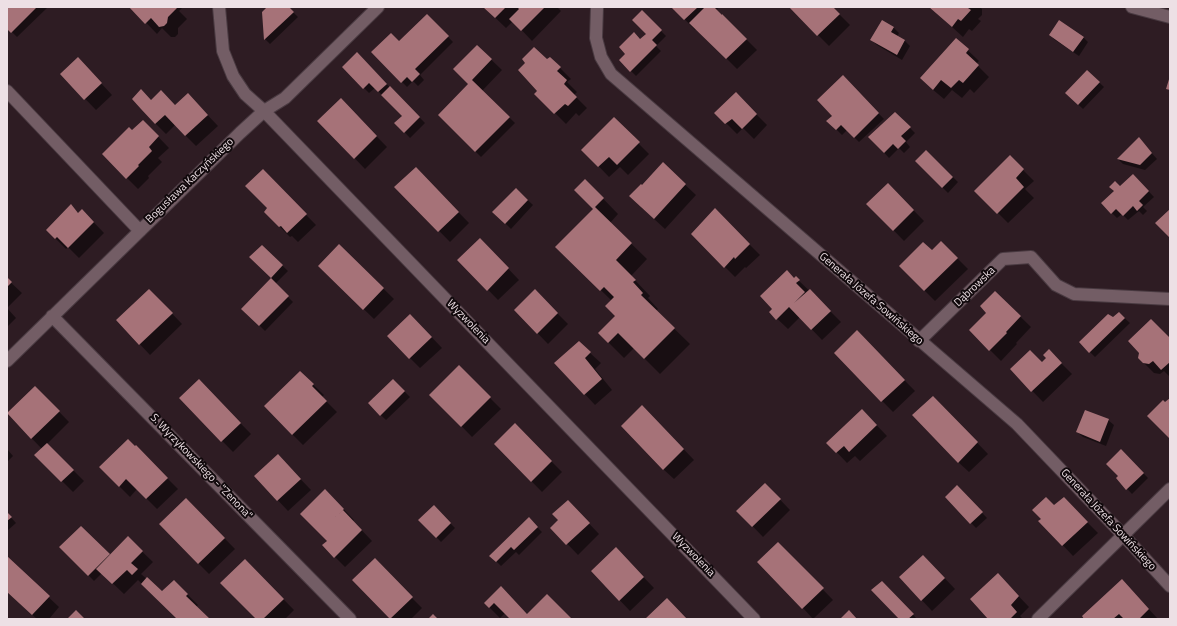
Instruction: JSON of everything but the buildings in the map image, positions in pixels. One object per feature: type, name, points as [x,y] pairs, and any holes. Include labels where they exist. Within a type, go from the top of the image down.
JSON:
[{"type":"street","name":"Wyzwolenia","points":[[218,7],[223,51],[232,76],[245,94],[264,111],[754,619]]},
{"type":"street","name":"Bogusława Kaczyńskiego","points":[[7,361],[240,133],[264,111],[285,98],[378,7]]},
{"type":"street","name":"Generała Józefa Sowińskiego","points":[[597,7],[596,38],[601,57],[611,74],[1017,424],[1170,586]]},
{"type":"street","points":[[1132,7],[1170,17]]},
{"type":"street","points":[[7,91],[140,230]]},
{"type":"street","name":"Dąbrowska","points":[[919,341],[1002,259],[1031,257],[1056,285],[1074,294],[1170,299]]},
{"type":"street","name":"S. Wyrzykowskiego - \"Zenona\"","points":[[52,316],[350,619]]},
{"type":"street","points":[[1038,619],[1170,489]]}]
